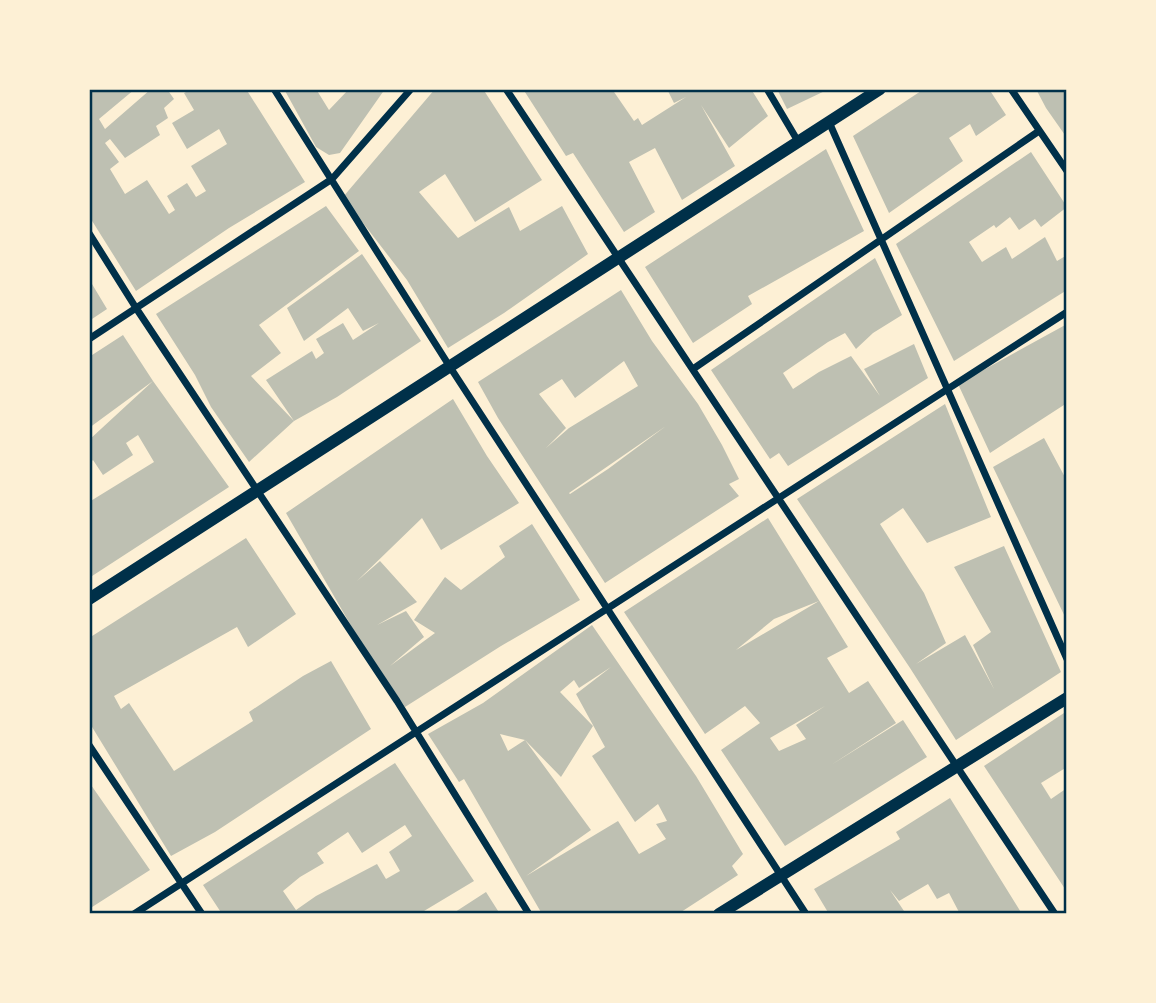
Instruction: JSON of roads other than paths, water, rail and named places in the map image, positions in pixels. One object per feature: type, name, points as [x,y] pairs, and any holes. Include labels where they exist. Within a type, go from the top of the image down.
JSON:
[{"type":"street","points":[[274,89],[450,367],[806,914]]},
{"type":"street","points":[[89,339],[332,178],[411,89]]},
{"type":"street","points":[[506,89],[1055,914]]},
{"type":"street","points":[[767,89],[800,143]]},
{"type":"street","points":[[89,599],[880,89]]},
{"type":"street","points":[[1011,89],[1067,171]]},
{"type":"street","points":[[829,122],[1067,659]]},
{"type":"street","points":[[693,369],[1039,131]]},
{"type":"street","points":[[89,233],[416,732],[529,914]]},
{"type":"street","points":[[134,914],[1067,312]]},
{"type":"street","points":[[719,914],[1067,698]]},
{"type":"street","points":[[89,745],[202,914]]}]
